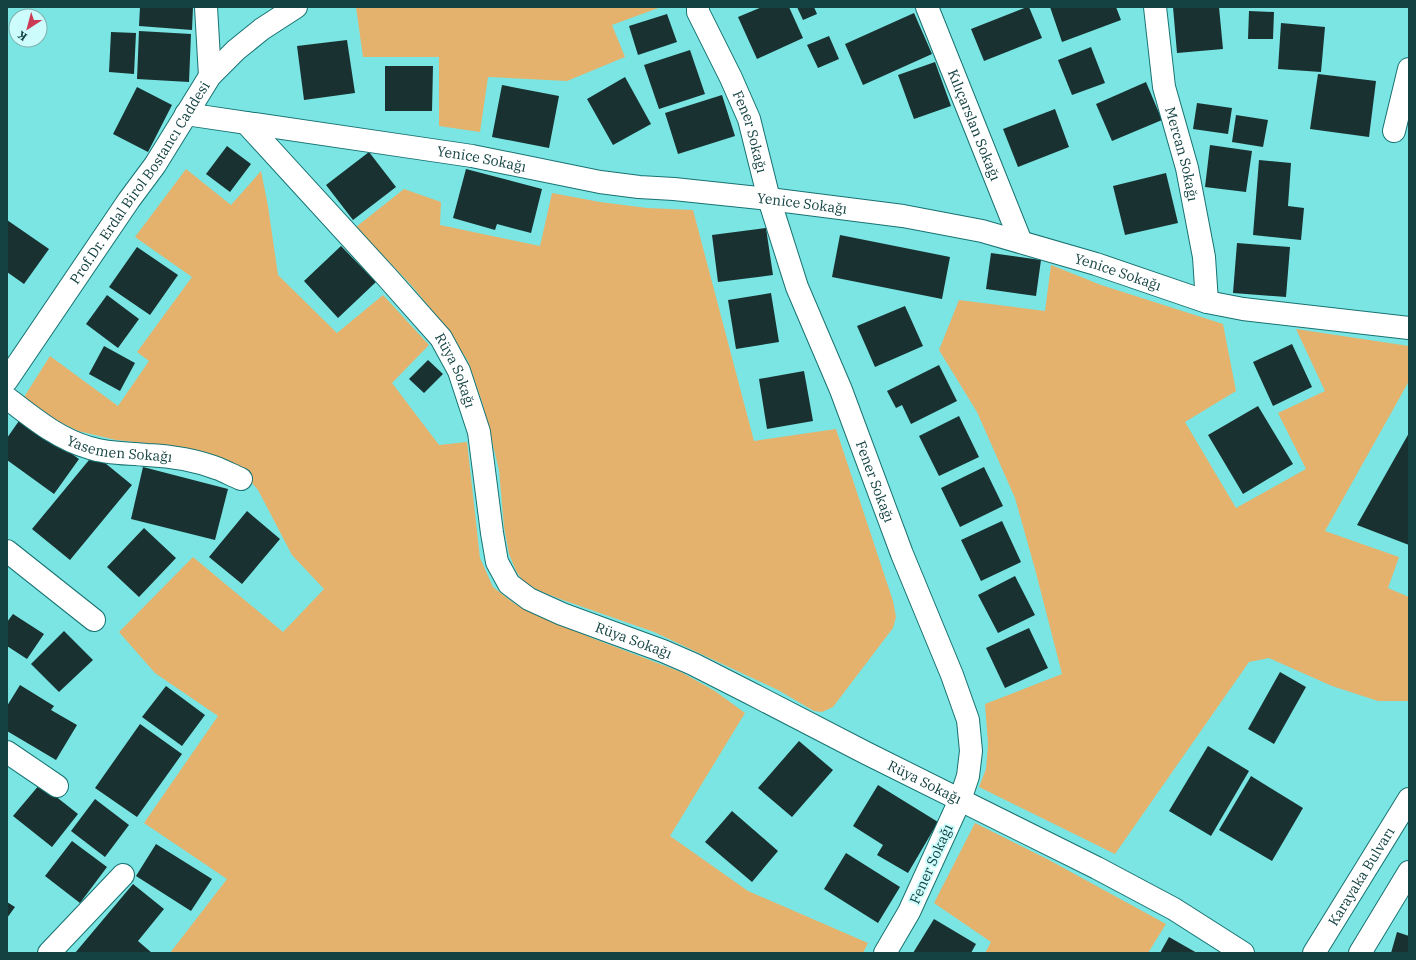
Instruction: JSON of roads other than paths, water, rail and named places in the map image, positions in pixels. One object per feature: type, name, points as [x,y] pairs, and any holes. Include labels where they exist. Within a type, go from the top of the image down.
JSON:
[{"type":"street","points":[[206,7],[210,76]]},
{"type":"street","name":"Prof.Dr. Erdal Birol Bostancı Caddesi","points":[[7,380],[124,206],[155,165],[210,76],[236,50],[262,29],[296,7]]},
{"type":"street","name":"Fener Sokağı","points":[[698,7],[698,12],[731,78],[748,119],[769,199],[797,287],[842,390],[902,554],[952,675],[968,720],[971,751],[968,776],[960,800],[909,912],[885,953]]},
{"type":"street","name":"Kılıçarslan Sokağı","points":[[927,7],[1021,242]]},
{"type":"street","name":"Mercan Sokağı","points":[[1154,7],[1164,87],[1187,168],[1204,257],[1207,302]]},
{"type":"street","points":[[1394,131],[1409,69]]},
{"type":"street","name":"Yenice Sokağı","points":[[186,114],[472,156],[600,182],[769,199],[903,216],[982,231],[1021,242],[1096,264],[1207,302],[1243,309],[1409,328]]},
{"type":"street","name":"Rüya Sokağı","points":[[246,123],[441,338],[459,371],[479,432],[496,555],[509,584],[529,599],[562,614],[663,651],[693,664],[866,753],[1097,868],[1174,909],[1243,953]]},
{"type":"street","name":"Yasemen Sokağı","points":[[7,398],[40,424],[59,436],[77,444],[92,449],[113,453],[149,455],[189,460],[219,469],[241,479]]},
{"type":"street","points":[[7,551],[94,620]]},
{"type":"street","points":[[7,752],[57,786]]},
{"type":"street","name":"Karayaka Bulvarı","points":[[1314,953],[1409,799]]},
{"type":"street","points":[[1360,953],[1409,872]]},
{"type":"street","points":[[49,953],[123,875]]}]
